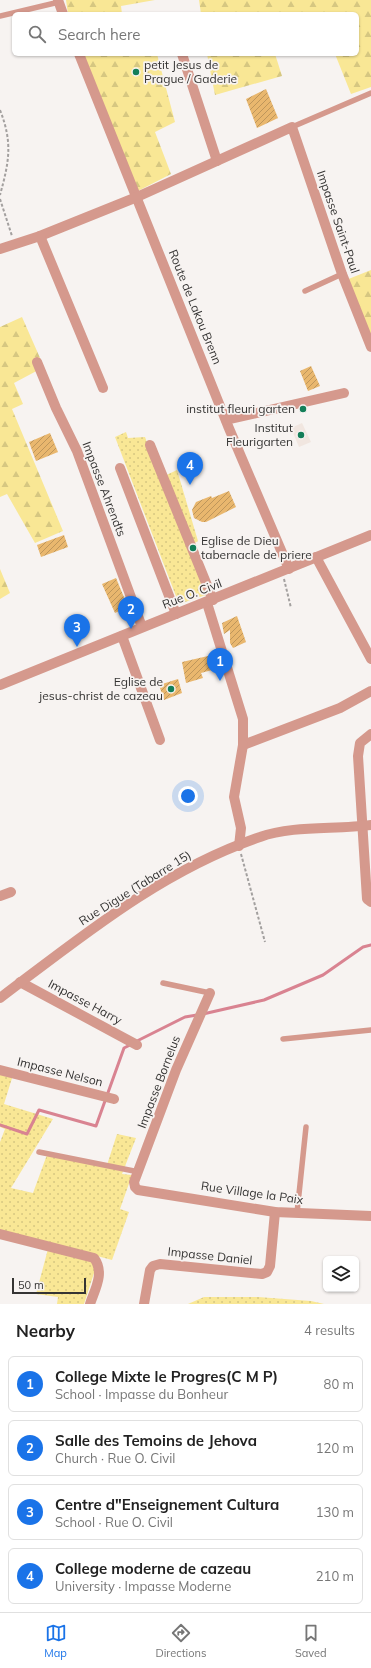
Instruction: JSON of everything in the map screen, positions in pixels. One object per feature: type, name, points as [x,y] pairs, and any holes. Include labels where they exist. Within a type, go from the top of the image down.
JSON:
[{"type":"street","points":[[58,1],[62,12]]},
{"type":"street","name":"Route de Lakou Brenn","points":[[80,56],[285,571]]},
{"type":"street","points":[[183,56],[217,161]]},
{"type":"street","points":[[0,249],[40,236],[137,197],[292,128]]},
{"type":"street","name":"Impasse Saint-Paul","points":[[292,128],[342,274],[371,347]]},
{"type":"street","points":[[40,236],[103,388]]},
{"type":"street","name":"Impasse Ahrendts","points":[[37,362],[56,408],[77,451],[142,627]]},
{"type":"street","points":[[226,420],[344,393]]},
{"type":"street","points":[[150,445],[210,602],[243,719],[244,745],[234,797],[241,828],[239,846]]},
{"type":"street","points":[[120,468],[176,614]]},
{"type":"street","name":"Rue O. Civil","points":[[0,685],[142,627],[210,602],[371,535]]},
{"type":"street","points":[[316,557],[368,647],[371,659]]},
{"type":"street","points":[[122,636],[160,740]]},
{"type":"street","points":[[244,745],[340,708],[371,691]]},
{"type":"street","points":[[371,734],[360,744],[358,756],[367,826],[367,899],[371,902]]},
{"type":"street","name":"Rue Digue (Tabarre 15)","points":[[0,998],[101,921],[188,868],[260,837],[296,830],[367,826]]},
{"type":"street","points":[[0,896],[11,892]]},
{"type":"street","name":"Impasse Harry","points":[[20,982],[136,1045]]},
{"type":"street","name":"Impasse Bornelus","points":[[134,1182],[176,1070],[210,993]]},
{"type":"street","name":"Impasse Nelson","points":[[0,1070],[114,1099]]},
{"type":"street","name":"Rue Village la Paix","points":[[134,1182],[135,1187],[138,1190],[275,1212],[371,1216]]},
{"type":"street","name":"Impasse Daniel","points":[[144,1304],[150,1270],[153,1266],[160,1264],[262,1274],[268,1272],[270,1266],[275,1212]]},
{"type":"street","points":[[0,1234],[94,1258],[101,1271],[90,1304]]},
{"type":"lane","points":[[15,12],[58,1]]},
{"type":"lane","points":[[0,16],[12,13]]},
{"type":"lane","points":[[292,128],[371,93]]},
{"type":"lane","points":[[305,291],[342,274]]},
{"type":"lane","points":[[163,984],[210,993]]},
{"type":"lane","points":[[283,1039],[371,1030]]},
{"type":"lane","points":[[297,1213],[306,1127]]},
{"type":"lane","points":[[39,1152],[139,1172]]},
{"type":"path","points":[[0,110],[8,130],[9,164],[0,195]]},
{"type":"path","points":[[0,199],[14,244]]},
{"type":"path","points":[[285,571],[291,608]]},
{"type":"path","points":[[239,846],[265,942]]},
{"type":"shaded area","name":"Institut Fleurigarten","points":[[302,423],[311,442],[299,447],[291,428]]},
{"type":"green space","points":[[66,0],[155,0],[121,6],[122,12],[68,12]]},
{"type":"green space","points":[[199,0],[371,0],[371,87],[351,94],[336,56],[359,56],[359,12],[201,12]]},
{"type":"green space","points":[[83,56],[158,56],[175,122],[155,132],[171,174],[138,191]]},
{"type":"green space","points":[[207,56],[276,56],[282,76],[215,95]]},
{"type":"green space","points":[[371,270],[371,335],[346,280]]},
{"type":"green space","points":[[22,317],[44,367],[14,383],[23,404],[12,409],[63,531],[35,543],[7,494],[0,497],[0,327]]},
{"type":"green space","points":[[126,432],[128,438],[145,437],[160,478],[177,470],[198,541],[192,545],[209,594],[179,604],[115,437]]},
{"type":"green space","points":[[0,569],[10,593],[0,599]]},
{"type":"green space","points":[[0,1073],[13,1075],[4,1104],[53,1119],[11,1188],[33,1193],[48,1152],[107,1165],[117,1134],[136,1138],[122,1174],[132,1175],[120,1209],[129,1212],[112,1260],[0,1230],[0,1142],[5,1129],[0,1127]]},
{"type":"green space","points":[[48,1249],[94,1261],[96,1267],[84,1304],[57,1304],[58,1297],[36,1294]]},
{"type":"green space","points":[[204,1297],[258,1297],[311,1301],[324,1304],[188,1304]]},
{"type":"building","points":[[266,89],[278,118],[257,128],[246,99]]},
{"type":"building","points":[[311,366],[320,386],[308,391],[300,371]]},
{"type":"building","points":[[50,433],[58,452],[36,461],[29,442]]},
{"type":"building","points":[[229,491],[236,507],[206,522],[202,522],[194,518],[192,510],[196,502],[211,496],[212,498]]},
{"type":"building","points":[[64,535],[68,547],[41,557],[37,545]]},
{"type":"building","points":[[116,578],[128,607],[115,613],[102,584]]},
{"type":"building","points":[[237,616],[246,642],[233,648],[230,643],[230,630],[224,634],[222,623]]},
{"type":"building","points":[[208,656],[212,670],[201,673],[203,678],[186,683],[182,662]]},
{"type":"building","name":"Eglise de jesus-christ de cazeau","points":[[178,679],[182,693],[164,700],[159,685]]},
{"type":"waterway","points":[[203,1014],[264,1000],[323,975],[363,947],[371,945]]},
{"type":"waterway","points":[[137,1041],[185,1017],[197,1015]]},
{"type":"waterway","points":[[0,1125],[27,1134],[39,1110],[96,1126],[124,1048],[130,1045]]},
{"type":"place","name":"petit Jesus de Prague / Gaderie","points":[[136,72]]},
{"type":"place","name":"institut fleuri garten","points":[[303,409]]},
{"type":"place","name":"Institut Fleurigarten","points":[[301,435]]},
{"type":"place","name":"College moderne de cazeau","points":[[190,485]]},
{"type":"place","name":"Eglise de Dieu tabernacle de priere","points":[[193,548]]},
{"type":"place","name":"Salle des Temoins de Jehova","points":[[131,629]]},
{"type":"place","name":"Centre d\"Enseignement Cultura","points":[[77,647]]},
{"type":"place","name":"College Mixte le Progres(C M P)","points":[[220,681]]},
{"type":"place","name":"Eglise de jesus-christ de cazeau","points":[[171,689]]}]
